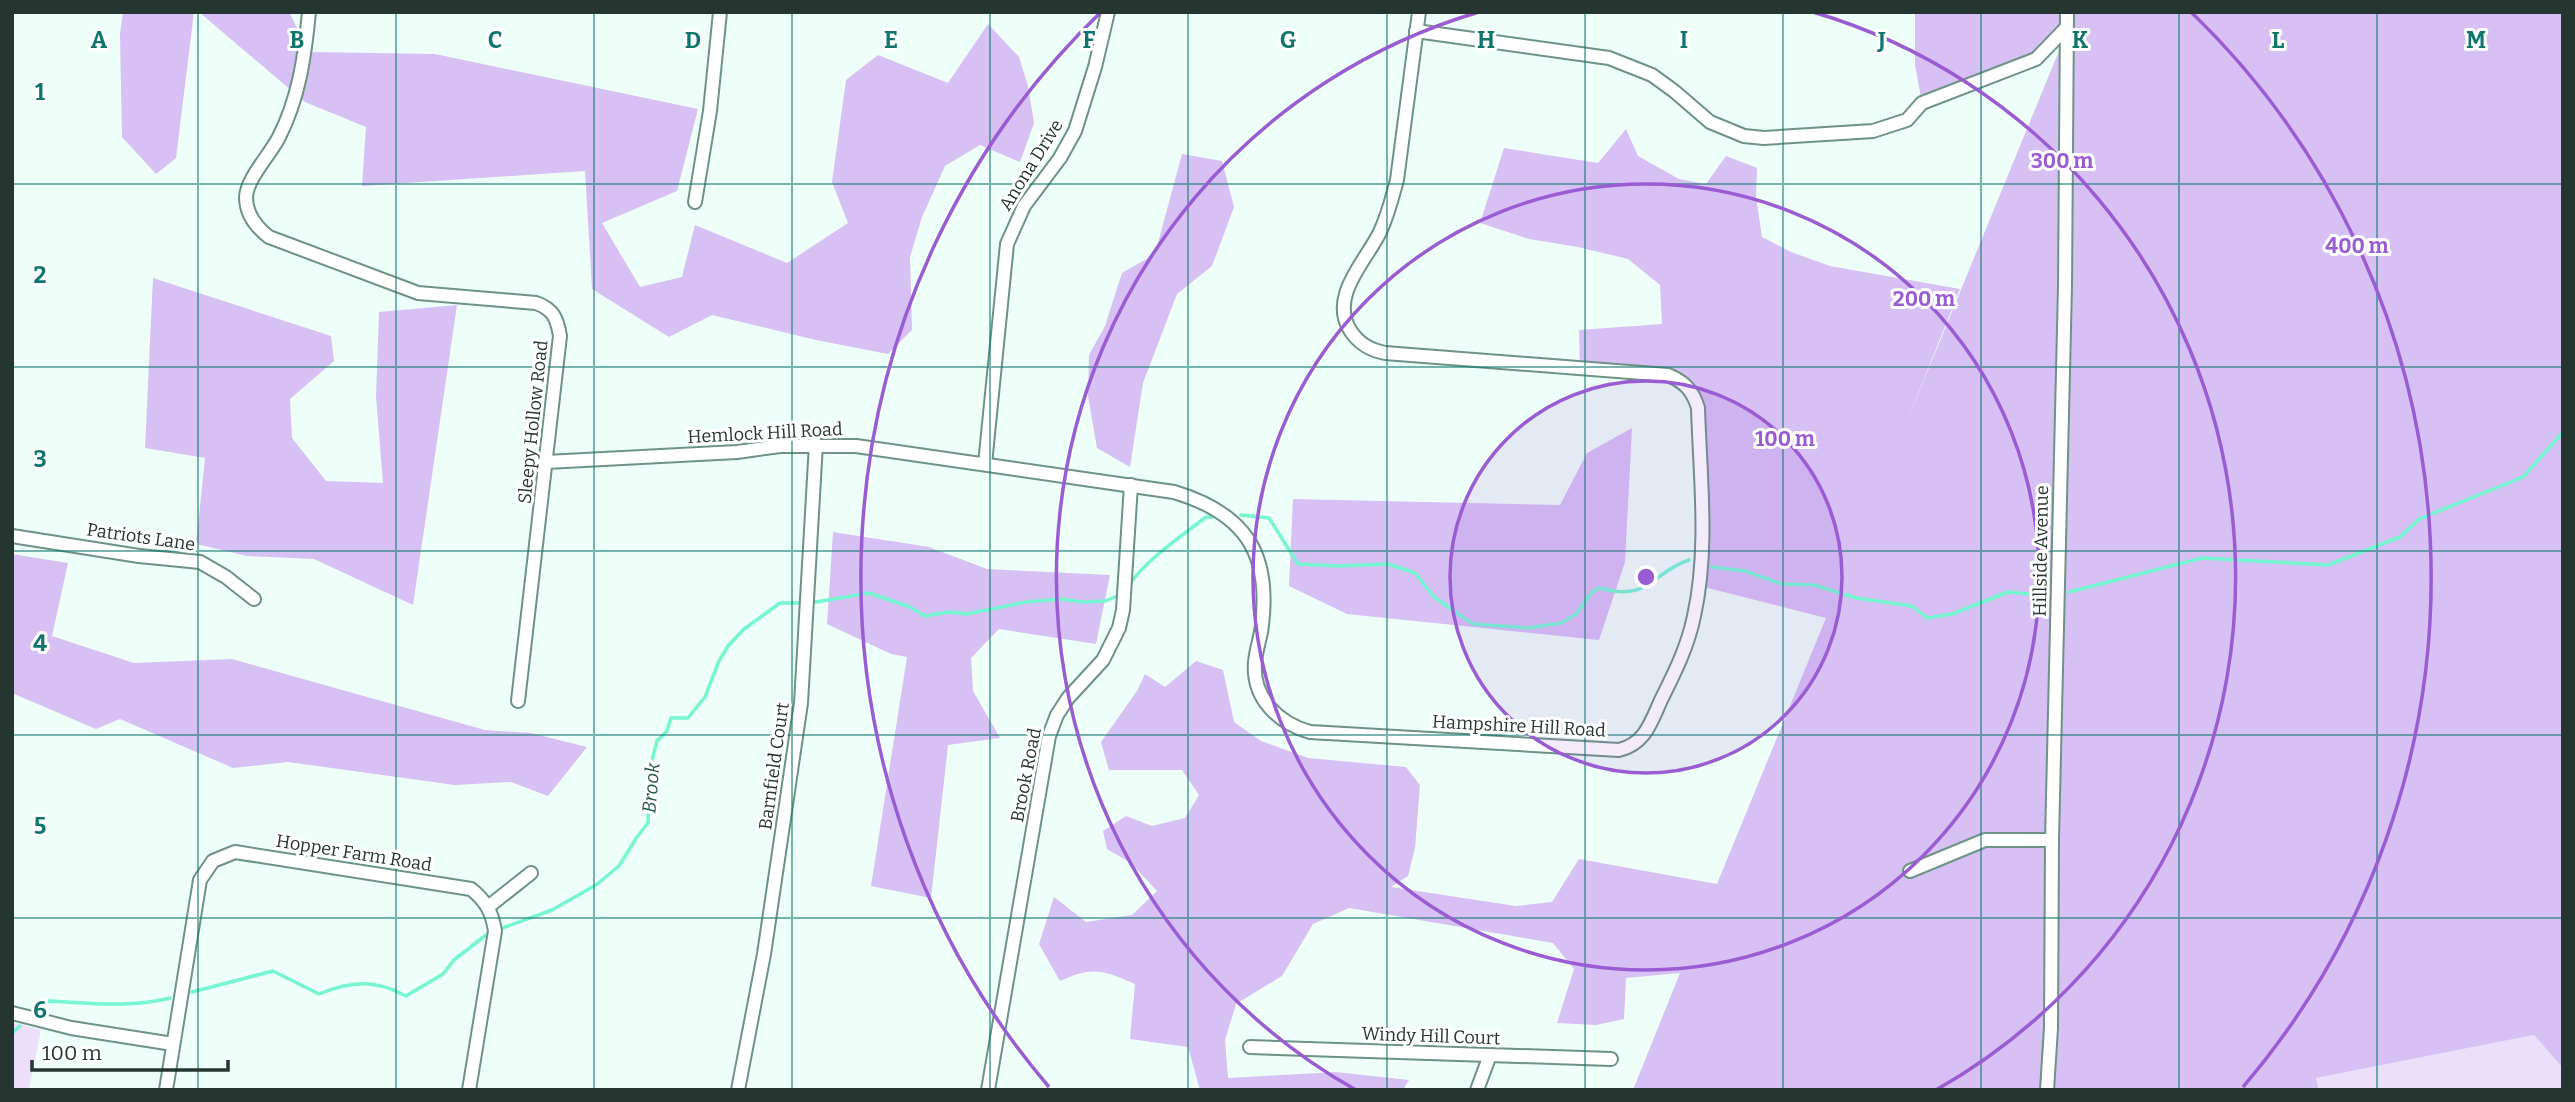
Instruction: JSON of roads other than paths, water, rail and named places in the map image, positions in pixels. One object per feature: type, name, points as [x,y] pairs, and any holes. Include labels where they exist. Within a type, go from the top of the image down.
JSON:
[{"type":"street","name":"Sleepy Hollow Road","points":[[309,12],[303,60],[290,110],[279,136],[249,185],[246,197],[251,219],[259,230],[269,237],[418,293],[531,301],[549,308],[558,325],[560,336],[518,701]]},
{"type":"street","points":[[695,202],[710,111],[720,12]]},
{"type":"street","name":"Hampshire Hill Road","points":[[985,464],[1174,492],[1196,498],[1236,522],[1258,556],[1264,598],[1255,662],[1256,677],[1265,703],[1285,722],[1297,728],[1310,732],[1619,750],[1629,747],[1644,735],[1686,646],[1700,586],[1702,555],[1698,408],[1688,387],[1668,375],[1385,353],[1362,345],[1347,326],[1344,301],[1347,289],[1380,231],[1397,180],[1419,12]]},
{"type":"street","name":"Hillside Avenue","points":[[2047,1090],[2052,1028],[2052,841],[2065,286],[2067,12]]},
{"type":"street","name":"Anona Drive","points":[[985,464],[1007,244],[1024,206],[1060,158],[1075,131],[1092,80],[1104,13]]},
{"type":"street","points":[[1416,31],[1609,58],[1652,75],[1718,126],[1744,136],[1764,138],[1873,131],[1906,120],[1922,103],[2036,59],[2066,28]]},
{"type":"street","name":"Hemlock Hill Road","points":[[545,462],[737,452],[816,444],[856,446],[985,464]]},
{"type":"street","name":"Barnfield Court","points":[[738,1090],[764,954],[801,703],[816,444]]},
{"type":"street","name":"Brook Road","points":[[988,1090],[1049,736],[1057,715],[1068,698],[1103,660],[1119,628],[1123,610],[1131,485]]},
{"type":"street","name":"Patriots Lane","points":[[12,536],[139,556],[200,562],[226,577],[254,599]]},
{"type":"street","points":[[1910,871],[1985,841],[2052,841]]},
{"type":"street","name":"Hopper Farm Road","points":[[166,1090],[200,880],[213,861],[223,855],[246,853],[471,889],[488,907]]},
{"type":"street","points":[[469,1090],[494,938],[493,918],[488,907],[531,873]]},
{"type":"street","points":[[12,1013],[71,1028],[173,1044]]},
{"type":"street","name":"Windy Hill Court","points":[[1250,1047],[1611,1059]]},
{"type":"street","points":[[1477,1090],[1490,1055]]},
{"type":"waterway","points":[[2069,592],[2202,558],[2328,565],[2400,537],[2419,519],[2523,477],[2563,432]]},
{"type":"waterway","points":[[1241,515],[1269,518],[1298,564],[1388,564],[1415,573],[1434,597],[1473,624],[1528,628],[1561,623],[1576,614],[1592,592],[1599,588],[1616,591],[1640,589],[1689,560]]},
{"type":"waterway","points":[[1129,585],[1164,549],[1206,517],[1212,517]]},
{"type":"waterway","points":[[1712,567],[1745,571],[1782,584],[1814,585],[1856,598],[1912,606],[1927,618],[1952,614],[2008,592],[2050,596]]},
{"type":"waterway","points":[[810,603],[869,593],[910,607],[925,616],[949,612],[967,614],[1026,602],[1061,599],[1105,601],[1122,594]]},
{"type":"waterway","name":"Brook","points":[[497,930],[552,910],[596,885],[619,866],[648,823],[650,768],[657,741],[667,731],[671,718],[688,718],[705,697],[728,646],[744,629],[780,603],[802,603]]},
{"type":"waterway","points":[[192,992],[273,971],[319,994],[352,984],[373,984],[406,996],[443,974],[454,960],[486,935]]},
{"type":"waterway","points":[[38,1011],[49,1001],[125,1004],[170,998]]},
{"type":"waterway","points":[[12,1033],[20,1026]]}]
